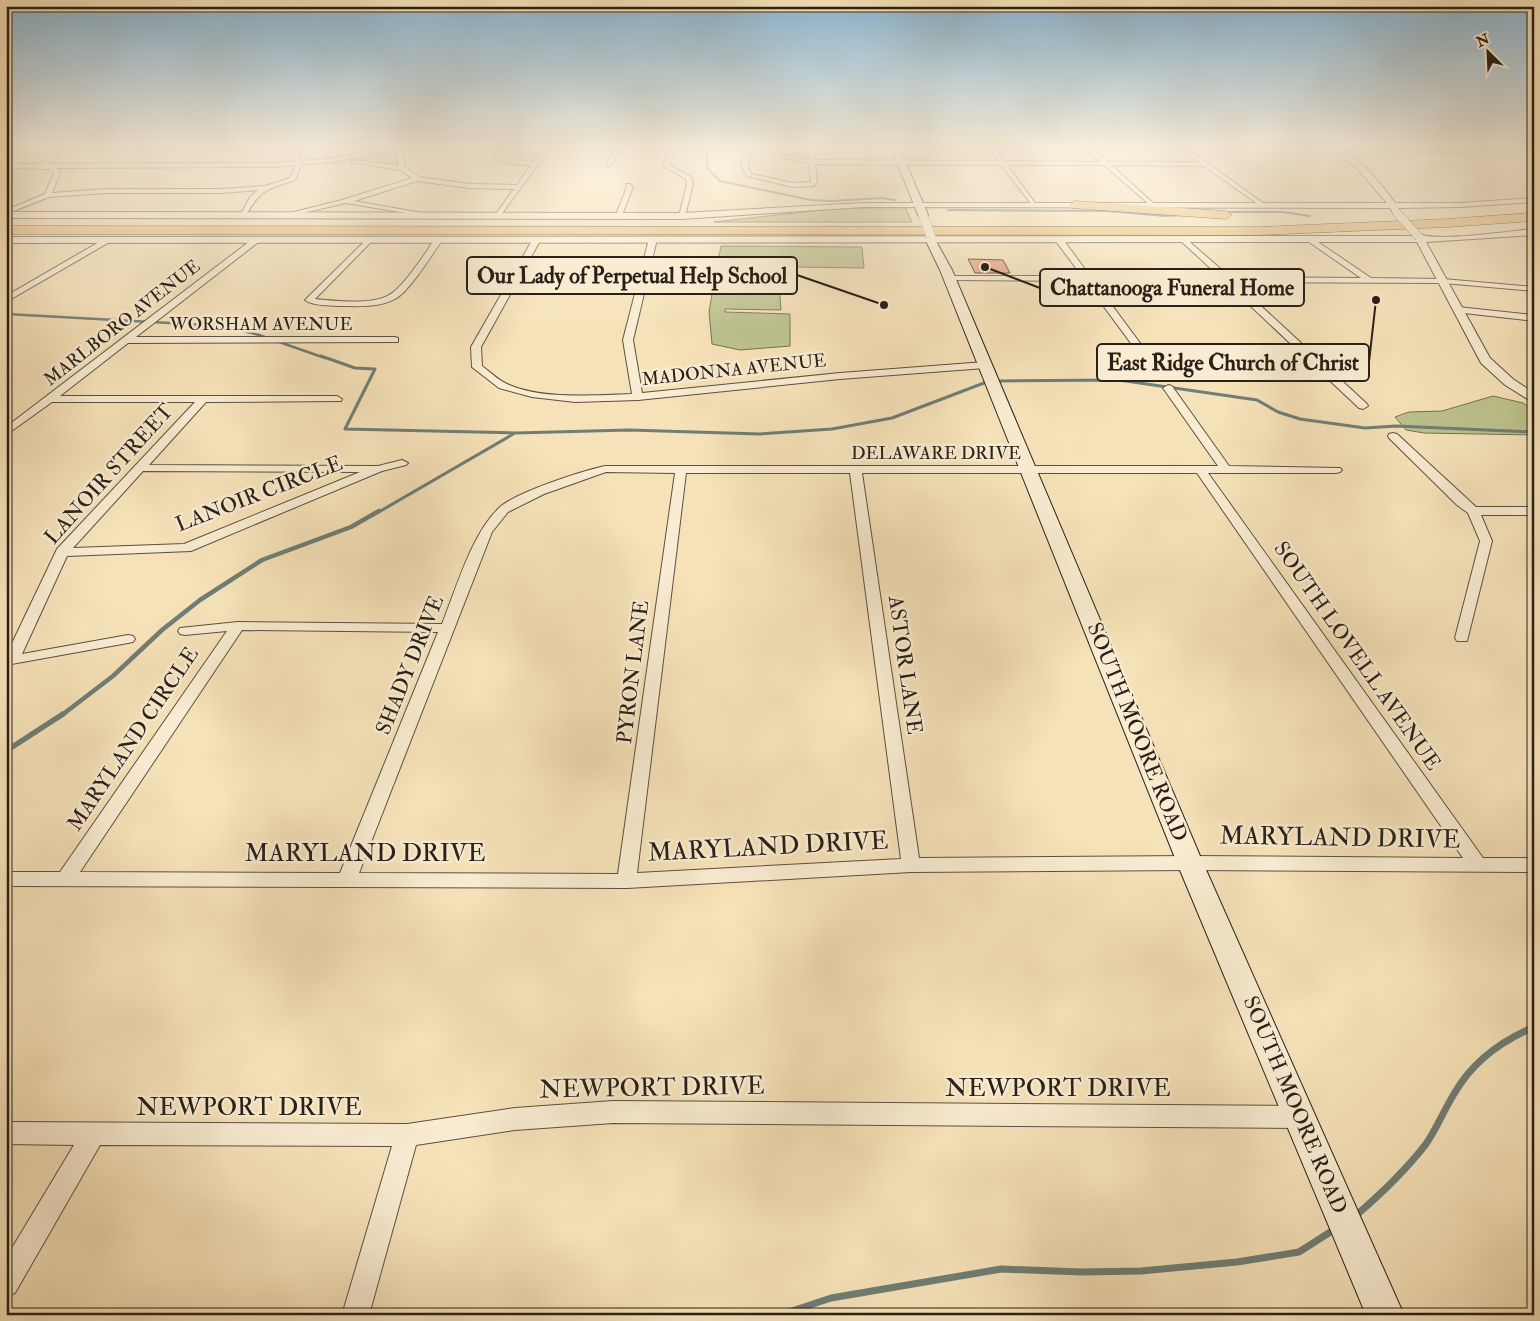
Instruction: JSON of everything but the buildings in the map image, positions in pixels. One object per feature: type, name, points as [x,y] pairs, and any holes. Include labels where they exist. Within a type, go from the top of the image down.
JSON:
[{"type":"highway","points":[[1150,209],[1253,216],[1363,219]]},
{"type":"highway","points":[[6,222],[1190,223],[1363,219],[1534,209]]},
{"type":"highway","points":[[6,222],[287,214]]},
{"type":"highway","points":[[457,215],[673,220],[714,223]]},
{"type":"highway","points":[[1059,240],[1446,223],[1534,217]]},
{"type":"highway","points":[[6,230],[1258,231]]},
{"type":"highway","points":[[491,239],[835,233],[851,231]]},
{"type":"highway","points":[[6,234],[213,240]]},
{"type":"main road","name":"SOUTH MOORE ROAD","points":[[922,210],[931,238],[1029,470],[1190,863],[1385,1315]]},
{"type":"street","points":[[6,214],[18,209]]},
{"type":"street","points":[[244,214],[246,209]]},
{"type":"street","points":[[287,214],[312,209]]},
{"type":"street","points":[[384,209],[422,215]]},
{"type":"street","points":[[498,215],[502,209]]},
{"type":"street","points":[[619,215],[621,209]]},
{"type":"street","points":[[682,216],[684,209]]},
{"type":"street","points":[[6,214],[682,216],[795,209]]},
{"type":"street","points":[[893,209],[963,209]]},
{"type":"street","points":[[1367,209],[1401,209]]},
{"type":"street","points":[[1395,209],[1420,238],[1485,360],[1509,382],[1534,399]]},
{"type":"street","points":[[6,240],[931,238],[1312,240],[1446,239],[1534,232]]},
{"type":"street","points":[[368,240],[309,300],[319,302],[375,302],[394,296],[438,239]]},
{"type":"street","name":"MADONNA AVENUE","points":[[537,239],[476,347],[477,367],[489,378],[503,386],[532,394],[575,399],[638,397],[840,376],[985,365]]},
{"type":"street","points":[[6,300],[108,240]]},
{"type":"street","name":"MARLBORO AVENUE","points":[[6,432],[257,240]]},
{"type":"street","points":[[638,397],[628,340],[653,240]]},
{"type":"street","points":[[1059,240],[1158,374]]},
{"type":"street","points":[[1185,240],[1363,406]]},
{"type":"street","points":[[1312,240],[1368,279]]},
{"type":"street","points":[[948,278],[1368,279],[1443,281],[1534,289]]},
{"type":"street","points":[[1458,310],[1534,318]]},
{"type":"street","name":"WORSHAM AVENUE","points":[[127,340],[394,340]]},
{"type":"street","points":[[1168,388],[1226,470]]},
{"type":"street","points":[[51,399],[337,399]]},
{"type":"street","name":"LANOIR STREET","points":[[9,660],[62,552],[203,399]]},
{"type":"street","points":[[1392,436],[1461,502],[1473,510],[1534,511]]},
{"type":"street","name":"LANOIR CIRCLE","points":[[62,552],[186,548],[378,468],[402,463]]},
{"type":"street","name":"LANOIR CIRCLE","points":[[139,468],[378,468]]},
{"type":"street","name":"PYRON LANE","points":[[627,881],[681,469]]},
{"type":"street","name":"DELAWARE DRIVE","points":[[540,491],[605,470],[1336,470]]},
{"type":"street","name":"SOUTH LOVELL AVENUE","points":[[1200,470],[1479,866]]},
{"type":"street","name":"ASTOR LANE","points":[[856,471],[911,865]]},
{"type":"street","name":"SHADY DRIVE","points":[[347,879],[486,531],[504,509],[540,491]]},
{"type":"street","points":[[1462,638],[1486,541],[1473,510]]},
{"type":"street","points":[[184,631],[238,626],[448,628]]},
{"type":"street","name":"MARYLAND CIRCLE","points":[[66,878],[238,626]]},
{"type":"street","points":[[9,660],[128,638]]},
{"type":"street","name":"MARYLAND DRIVE","points":[[6,879],[627,881],[911,865],[1190,863],[1534,865]]},
{"type":"street","name":"NEWPORT DRIVE","points":[[6,1133],[407,1135],[515,1119],[613,1112],[1300,1117]]},
{"type":"street","points":[[6,1284],[93,1134]]},
{"type":"street","points":[[355,1315],[407,1135]]},
{"type":"green space","points":[[831,209],[906,209],[912,222],[714,222]]},
{"type":"green space","points":[[721,246],[862,247],[864,268],[717,266]]},
{"type":"green space","points":[[716,270],[783,270],[784,280],[779,284],[781,310],[725,309],[725,312],[790,314],[790,346],[740,350],[712,344],[709,312]]},
{"type":"green space","points":[[1493,396],[1523,403],[1534,410],[1534,435],[1424,433],[1406,430],[1395,417],[1409,412],[1442,411]]},
{"type":"waterway","points":[[948,210],[1109,211],[1165,216],[1186,215]]},
{"type":"waterway","points":[[1223,212],[1283,212],[1310,216]]},
{"type":"waterway","points":[[6,314],[224,326],[259,335],[325,358]]},
{"type":"waterway","points":[[321,356],[355,368],[375,369],[345,429],[516,433],[629,430],[760,434],[832,429],[892,418],[984,383]]},
{"type":"waterway","points":[[1000,381],[1119,380],[1257,400],[1278,412],[1300,419],[1365,428],[1396,426],[1534,432]]},
{"type":"waterway","points":[[377,513],[515,433]]},
{"type":"waterway","points":[[62,715],[113,676],[162,630],[200,600],[262,560],[351,527],[379,511]]},
{"type":"waterway","points":[[6,751],[63,714]]},
{"type":"waterway","points":[[1354,1217],[1410,1164],[1426,1144],[1454,1094],[1469,1072],[1499,1046],[1534,1027]]},
{"type":"waterway","points":[[780,1315],[831,1298],[1001,1269],[1081,1272],[1141,1271],[1237,1262],[1299,1252],[1335,1229]]},
{"type":"place","name":"Chattanooga Funeral Home","points":[[985,267]]},
{"type":"place","name":"East Ridge Church of Christ","points":[[1376,300]]},
{"type":"place","name":"Our Lady of Perpetual Help School","points":[[884,305]]}]
